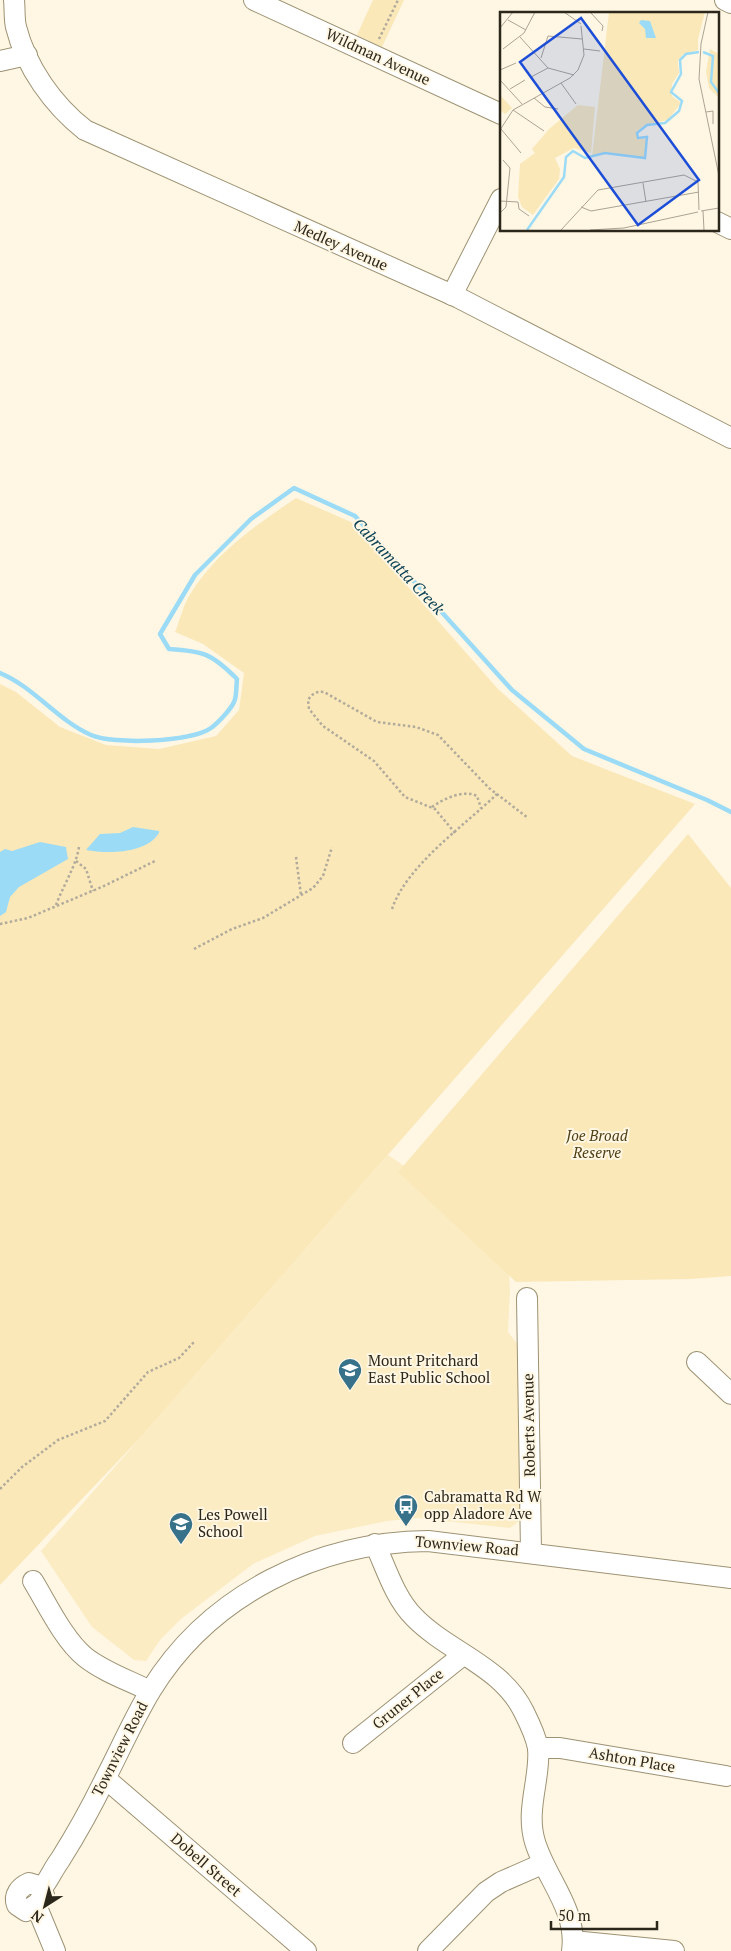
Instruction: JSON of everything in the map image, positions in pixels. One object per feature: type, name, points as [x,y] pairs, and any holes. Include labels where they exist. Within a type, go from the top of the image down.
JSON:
[{"type":"street","name":"Medley Avenue","points":[[14,0],[16,27],[27,55],[50,96],[84,130],[452,295],[731,438]]},
{"type":"street","name":"Wildman Avenue","points":[[254,0],[500,114]]},
{"type":"street","points":[[725,0],[731,3]]},
{"type":"street","points":[[0,61],[27,55]]},
{"type":"street","points":[[452,295],[500,201]]},
{"type":"street","points":[[718,222],[731,229]]},
{"type":"street","name":"Roberts Avenue","points":[[526,1298],[531,1552]]},
{"type":"street","points":[[697,1362],[731,1394]]},
{"type":"street","name":"Townview Road","points":[[23,1903],[76,1836],[150,1691],[165,1668],[201,1628],[246,1594],[295,1567],[322,1557],[375,1544],[428,1541],[531,1552],[731,1578]]},
{"type":"street","points":[[375,1544],[400,1599],[412,1616],[434,1635],[484,1667],[509,1690],[524,1712],[538,1748],[531,1818],[534,1839],[542,1864],[570,1920],[573,1946],[674,1951]]},
{"type":"street","points":[[33,1580],[73,1645],[84,1656],[117,1676],[150,1691]]},
{"type":"street","name":"Gruner Place","points":[[353,1743],[463,1655]]},
{"type":"street","name":"Ashton Place","points":[[538,1748],[560,1748],[726,1776]]},
{"type":"street","name":"Dobell Street","points":[[106,1779],[306,1951]]},
{"type":"street","points":[[428,1951],[486,1892],[501,1882],[542,1864]]},
{"type":"street","points":[[23,1903],[55,1951]]},
{"type":"path","points":[[372,54],[398,0]]},
{"type":"path","points":[[455,833],[445,819],[432,807],[405,797],[374,761],[323,726],[309,709],[308,700],[310,696],[318,692],[324,692],[377,722],[416,727],[438,735],[497,794],[528,818]]},
{"type":"path","points":[[432,807],[448,798],[470,794],[477,796],[481,808]]},
{"type":"path","points":[[392,909],[407,882],[497,794]]},
{"type":"path","points":[[56,905],[67,876],[76,861],[80,847]]},
{"type":"path","points":[[194,948],[232,929],[262,918],[301,896],[321,880],[332,847]]},
{"type":"path","points":[[296,857],[301,896]]},
{"type":"path","points":[[76,861],[86,869],[93,891]]},
{"type":"path","points":[[0,924],[28,918],[93,891],[155,861]]},
{"type":"path","points":[[0,1488],[22,1467],[58,1440],[105,1421],[148,1372],[179,1358],[194,1342]]},
{"type":"shaded area","name":"Mount Pritchard East Public School","points":[[388,1155],[507,1235],[510,1291],[508,1332],[518,1345],[522,1519],[510,1528],[418,1518],[387,1521],[315,1536],[253,1564],[181,1619],[160,1640],[146,1661],[134,1660],[92,1627],[41,1551]]},
{"type":"green space","points":[[373,0],[404,0],[382,47],[357,35]]},
{"type":"green space","points":[[296,498],[351,522],[498,689],[572,756],[695,804],[141,1437],[0,1585],[0,684],[16,692],[60,727],[106,745],[159,749],[216,736],[239,710],[244,673],[203,644],[175,632],[189,596],[211,567],[237,541]]},
{"type":"green space","name":"Joe Broad Reserve","points":[[688,834],[731,888],[731,1276],[690,1279],[516,1282],[398,1172]]},
{"type":"water","points":[[133,827],[159,831],[159,833],[153,840],[136,849],[115,852],[86,850],[100,834],[120,833]]},
{"type":"water","points":[[40,842],[66,847],[68,859],[19,887],[10,897],[6,912],[0,916],[0,852],[5,849],[12,851]]},
{"type":"waterway","name":"Cabramatta Creek","points":[[0,673],[24,686],[79,729],[102,738],[134,741],[170,739],[201,733],[211,728],[224,716],[234,702],[237,679],[221,664],[207,655],[169,649],[160,634],[195,575],[251,519],[294,488],[355,516],[512,690],[584,749],[707,800],[731,812]]},
{"type":"place","name":"Mount Pritchard East Public School","points":[[350,1391]]},
{"type":"place","name":"Cabramatta Rd W opp Aladore Ave","points":[[406,1527]]},
{"type":"place","name":"Les Powell School","points":[[181,1545]]}]
